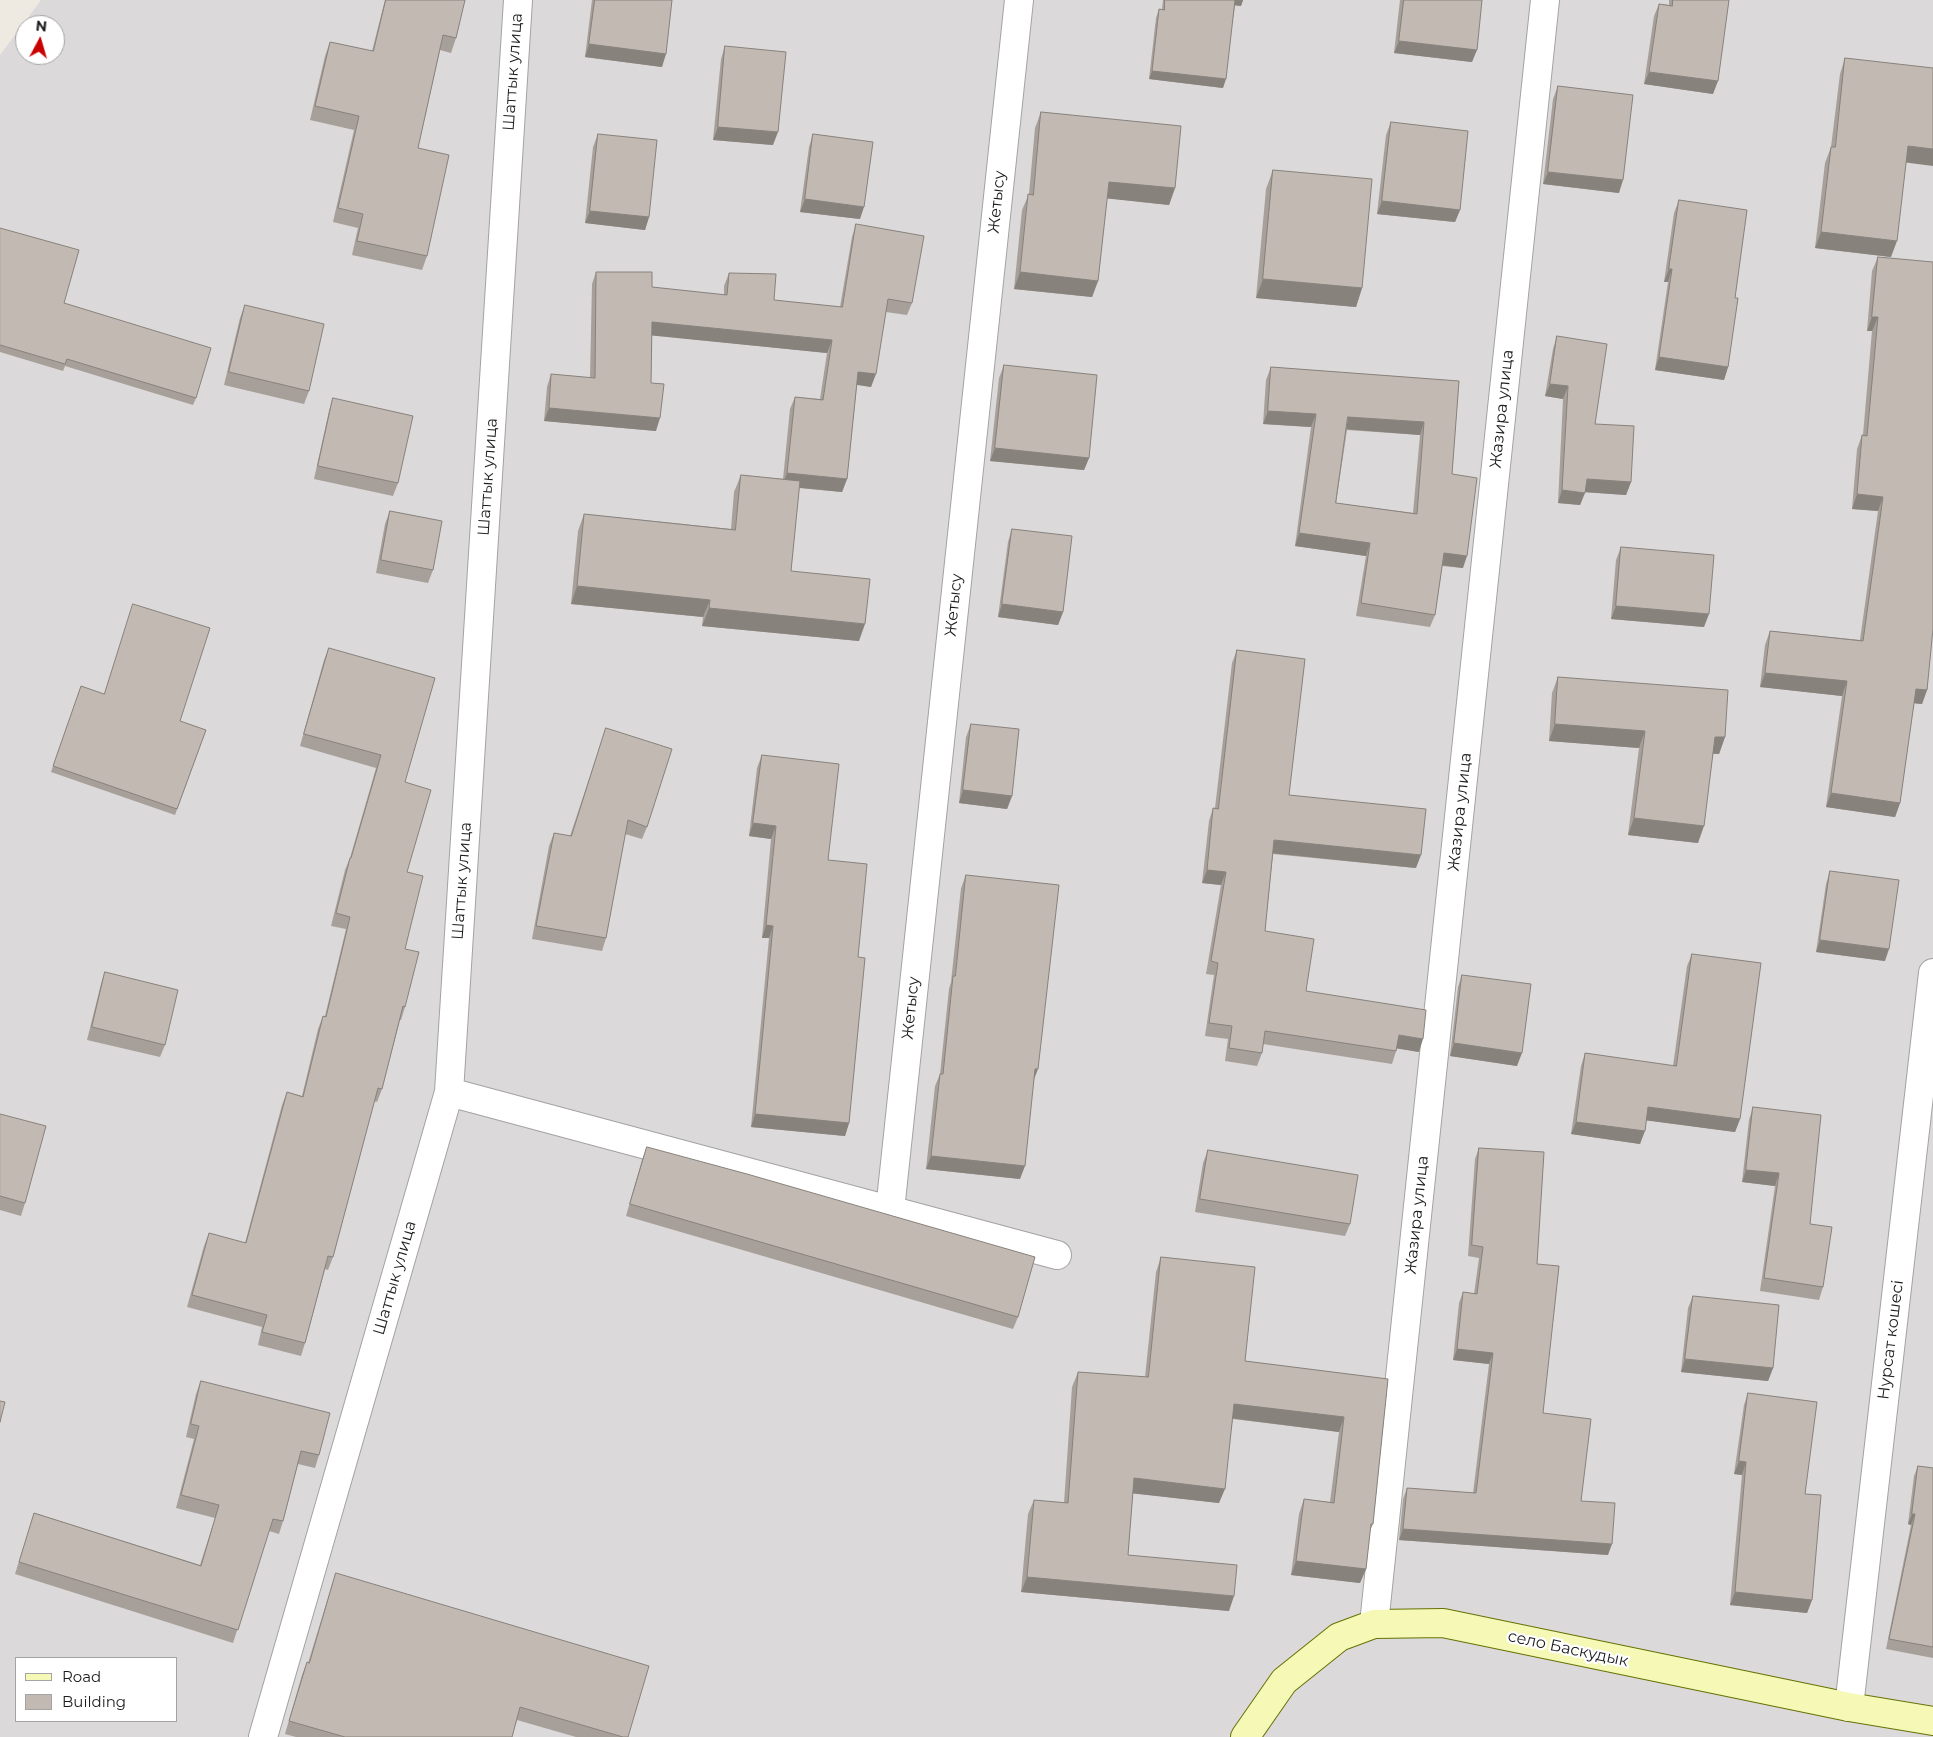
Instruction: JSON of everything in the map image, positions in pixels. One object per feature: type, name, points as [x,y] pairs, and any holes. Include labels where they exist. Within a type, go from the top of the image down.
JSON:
[{"type":"street","name":"Шаттык улица","points":[[264,1737],[449,1092],[518,0]]},
{"type":"street","name":"Жетысу","points":[[890,1210],[1019,0]]},
{"type":"street","name":"Жазира улица","points":[[1374,1624],[1546,0]]},
{"type":"street","name":"Нурсат кошесi","points":[[1849,1708],[1933,974]]},
{"type":"street","points":[[449,1092],[1057,1255]]},
{"type":"street","name":"село Баскудык","points":[[1246,1737],[1284,1681],[1339,1638],[1374,1624],[1443,1623],[1849,1708],[1933,1721]]},
{"type":"shaded area","points":[[41,0],[1933,0],[1933,1737],[0,1737],[0,55],[15,35],[15,65],[65,65],[65,15],[30,15]]},
{"type":"building","points":[[386,0],[465,0],[456,38],[443,35],[418,148],[449,155],[427,256],[357,241],[363,214],[338,208],[359,116],[315,106],[330,42],[373,51]]},
{"type":"building","points":[[595,0],[672,0],[666,54],[589,44]]},
{"type":"building","points":[[1165,0],[1235,0],[1226,79],[1152,71],[1159,9],[1164,10]]},
{"type":"building","points":[[1404,0],[1482,0],[1477,50],[1399,41]]},
{"type":"building","points":[[1673,0],[1729,0],[1718,81],[1649,72],[1659,4],[1672,6]]},
{"type":"building","points":[[725,46],[786,52],[778,132],[718,127]]},
{"type":"building","points":[[1845,58],[1933,68],[1933,149],[1908,146],[1897,241],[1821,232],[1831,147],[1835,147]]},
{"type":"building","points":[[1558,86],[1633,95],[1623,180],[1548,172]]},
{"type":"building","points":[[1041,112],[1181,126],[1175,188],[1109,182],[1098,281],[1020,272],[1028,194],[1033,195]]},
{"type":"building","points":[[1391,122],[1468,131],[1460,210],[1382,201]]},
{"type":"building","points":[[598,134],[657,140],[649,217],[590,211]]},
{"type":"building","points":[[813,134],[873,142],[864,207],[805,199]]},
{"type":"building","points":[[1273,170],[1372,179],[1362,288],[1263,279]]},
{"type":"building","points":[[1679,200],[1747,210],[1735,298],[1738,298],[1728,367],[1659,357],[1672,269],[1669,269]]},
{"type":"building","points":[[856,224],[924,236],[912,303],[888,299],[876,374],[858,372],[847,479],[787,473],[795,397],[823,400],[832,340],[652,322],[651,383],[664,384],[660,418],[549,408],[551,374],[595,378],[596,272],[652,272],[652,287],[727,295],[729,273],[776,274],[774,300],[842,307]]},
{"type":"building","points":[[0,228],[79,250],[64,303],[211,348],[196,398],[67,359],[65,364],[0,345]]},
{"type":"building","points":[[1878,257],[1933,262],[1933,629],[1927,690],[1916,689],[1900,803],[1831,793],[1847,681],[1765,673],[1770,631],[1863,641],[1883,497],[1857,494],[1862,435],[1867,436],[1878,317],[1872,317]]},
{"type":"building","points":[[245,305],[324,324],[309,391],[229,372]]},
{"type":"building","points":[[1557,336],[1607,344],[1595,424],[1634,426],[1631,482],[1587,479],[1585,493],[1562,490],[1568,386],[1550,384]]},
{"type":"building","points":[[1004,365],[1097,375],[1089,458],[995,448]]},
{"type":"building","points":[[1271,367],[1459,381],[1452,474],[1477,478],[1467,556],[1444,553],[1435,615],[1361,603],[1370,543],[1299,533],[1316,414],[1268,411]],"holes":[[[1348,417],[1424,422],[1417,514],[1336,503]]]},
{"type":"building","points":[[333,398],[413,416],[398,483],[318,466]]},
{"type":"building","points":[[741,475],[800,481],[791,571],[870,579],[865,624],[709,608],[710,600],[577,586],[584,514],[735,530]]},
{"type":"building","points":[[390,511],[442,521],[433,570],[381,560]]},
{"type":"building","points":[[1012,529],[1072,536],[1063,612],[1002,604]]},
{"type":"building","points":[[1621,547],[1714,555],[1709,614],[1616,606]]},
{"type":"building","points":[[133,604],[210,628],[180,721],[206,730],[177,809],[53,766],[81,686],[104,694]]},
{"type":"building","points":[[329,648],[435,678],[405,782],[431,790],[407,872],[423,876],[405,949],[419,952],[382,1089],[378,1088],[333,1257],[328,1256],[305,1343],[262,1332],[267,1315],[192,1295],[209,1233],[246,1243],[287,1092],[303,1097],[323,1016],[326,1017],[350,917],[336,913],[350,858],[381,755],[304,734]]},
{"type":"building","points":[[1237,650],[1305,659],[1289,795],[1426,809],[1421,855],[1274,840],[1265,931],[1314,939],[1306,991],[1426,1010],[1423,1039],[1399,1035],[1396,1051],[1265,1031],[1262,1053],[1229,1048],[1232,1026],[1209,1023],[1218,963],[1211,961],[1226,872],[1207,870],[1213,808],[1218,809]]},
{"type":"building","points":[[1558,677],[1728,690],[1725,737],[1715,737],[1704,826],[1634,818],[1645,731],[1555,724]]},
{"type":"building","points":[[971,724],[1019,729],[1012,796],[963,790]]},
{"type":"building","points":[[606,728],[672,749],[647,827],[628,820],[606,938],[536,926],[554,833],[571,836]]},
{"type":"building","points":[[762,755],[839,764],[828,860],[867,864],[858,957],[865,958],[849,1123],[755,1114],[773,926],[766,925],[776,826],[753,823]]},
{"type":"building","points":[[1830,871],[1899,880],[1889,949],[1820,940]]},
{"type":"building","points":[[966,875],[1059,885],[1038,1069],[1035,1069],[1025,1166],[931,1156],[940,1074],[943,1074]]},
{"type":"building","points":[[1692,954],[1761,963],[1740,1119],[1648,1107],[1645,1131],[1576,1122],[1585,1053],[1676,1066]]},
{"type":"building","points":[[105,972],[178,990],[165,1045],[92,1027]]},
{"type":"building","points":[[1462,975],[1531,984],[1522,1053],[1454,1043]]},
{"type":"building","points":[[1753,1107],[1821,1115],[1810,1224],[1832,1227],[1823,1287],[1764,1278],[1779,1173],[1746,1170]]},
{"type":"building","points":[[0,1114],[46,1126],[25,1203],[0,1196]]},
{"type":"building","points":[[647,1147],[1035,1257],[1018,1317],[630,1204]]},
{"type":"building","points":[[1479,1148],[1544,1152],[1537,1264],[1559,1266],[1543,1413],[1591,1419],[1581,1501],[1615,1503],[1612,1544],[1403,1529],[1407,1488],[1476,1493],[1493,1353],[1457,1349],[1463,1292],[1477,1294],[1483,1247],[1472,1245]]},
{"type":"building","points":[[1208,1150],[1358,1175],[1350,1224],[1200,1199]]},
{"type":"building","points":[[1161,1257],[1255,1267],[1245,1361],[1388,1379],[1373,1524],[1371,1524],[1366,1569],[1296,1561],[1304,1499],[1334,1503],[1344,1417],[1234,1404],[1225,1489],[1134,1478],[1128,1555],[1237,1565],[1234,1596],[1027,1577],[1034,1500],[1068,1503],[1078,1372],[1148,1377]]},
{"type":"building","points":[[1693,1296],[1779,1305],[1773,1368],[1685,1359]]},
{"type":"building","points":[[201,1381],[330,1413],[319,1455],[301,1451],[283,1521],[273,1519],[238,1630],[19,1562],[34,1513],[201,1566],[219,1505],[181,1495],[199,1426],[191,1424]]},
{"type":"building","points":[[1748,1393],[1817,1402],[1805,1494],[1821,1495],[1812,1600],[1735,1592],[1746,1462],[1739,1461]]},
{"type":"building","points":[[0,1401],[5,1402],[0,1422]]},
{"type":"building","points":[[1918,1466],[1933,1468],[1933,1647],[1889,1639],[1915,1514],[1912,1514]]},
{"type":"building","points":[[336,1573],[649,1666],[628,1737],[520,1707],[512,1737],[345,1737],[289,1721],[307,1662],[309,1663]]}]
